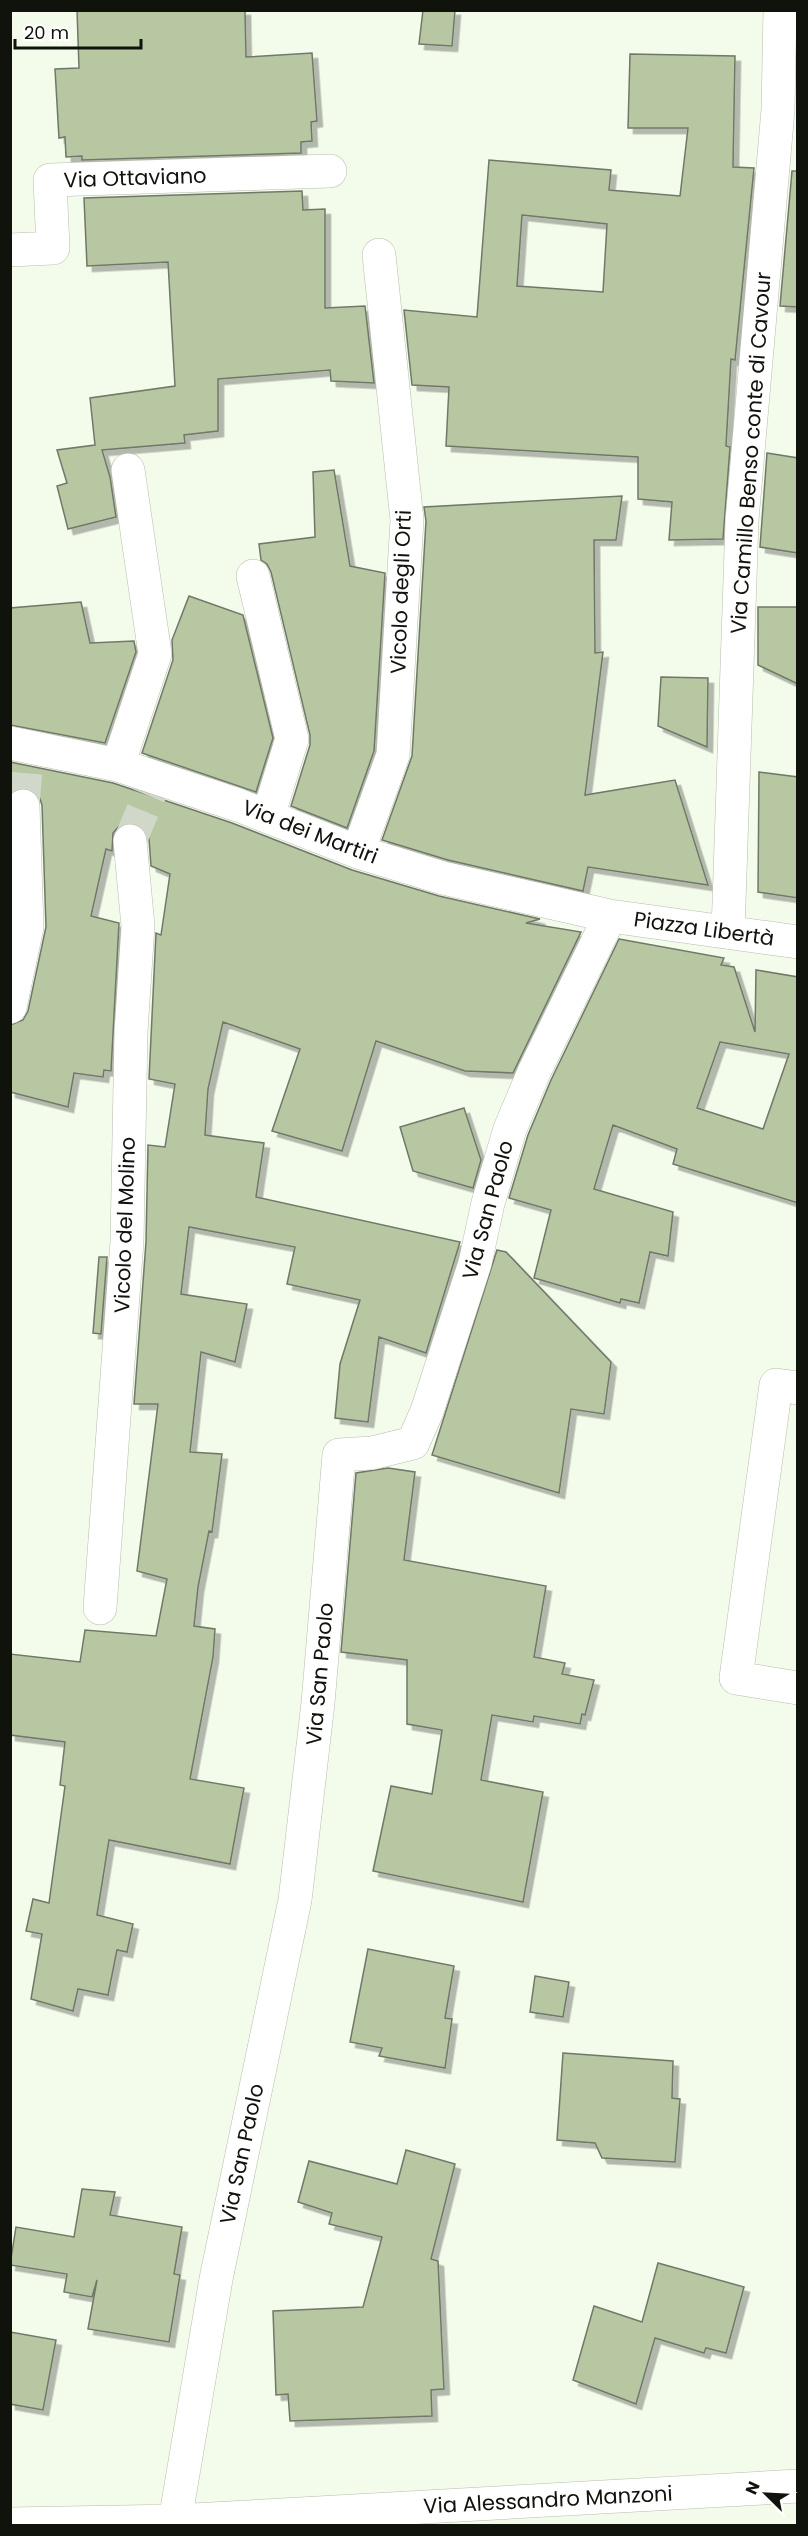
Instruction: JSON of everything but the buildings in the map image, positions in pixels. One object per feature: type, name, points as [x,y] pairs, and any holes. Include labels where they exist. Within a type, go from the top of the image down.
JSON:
[{"type":"street","name":"Via Camillo Benso conte di Cavour","points":[[728,932],[742,520],[778,110],[780,10]]},
{"type":"street","name":"Via Ottaviano","points":[[10,250],[53,248],[51,180],[330,171]]},
{"type":"street","name":"Vicolo degli Orti","points":[[358,852],[393,755],[406,519],[379,255]]},
{"type":"street","points":[[118,765],[154,654],[128,470]]},
{"type":"street","points":[[253,576],[292,739],[268,816]]},
{"type":"street","name":"Via dei Martiri","points":[[22,748],[118,765],[154,785],[268,816],[358,852],[443,878],[610,916]]},
{"type":"street","points":[[10,1007],[27,927],[23,806]]},
{"type":"street","name":"Vicolo del Molino","points":[[100,1608],[127,1241],[131,1032],[138,926],[130,841]]},
{"type":"street","name":"Piazza Libertà","points":[[610,916],[798,942]]},
{"type":"street","name":"Via San Paolo","points":[[175,2521],[216,2279],[295,1900],[318,1703],[339,1455],[372,1453],[413,1443],[427,1411],[475,1263],[488,1203],[510,1129],[534,1072],[610,916]]},
{"type":"street","points":[[798,1388],[776,1385],[736,1678],[798,1688]]},
{"type":"street","name":"Via Alessandro Manzoni","points":[[10,2524],[175,2521],[798,2486]]},
{"type":"tunnel","points":[[23,806],[27,756]]},
{"type":"tunnel","points":[[130,841],[151,791]]}]
